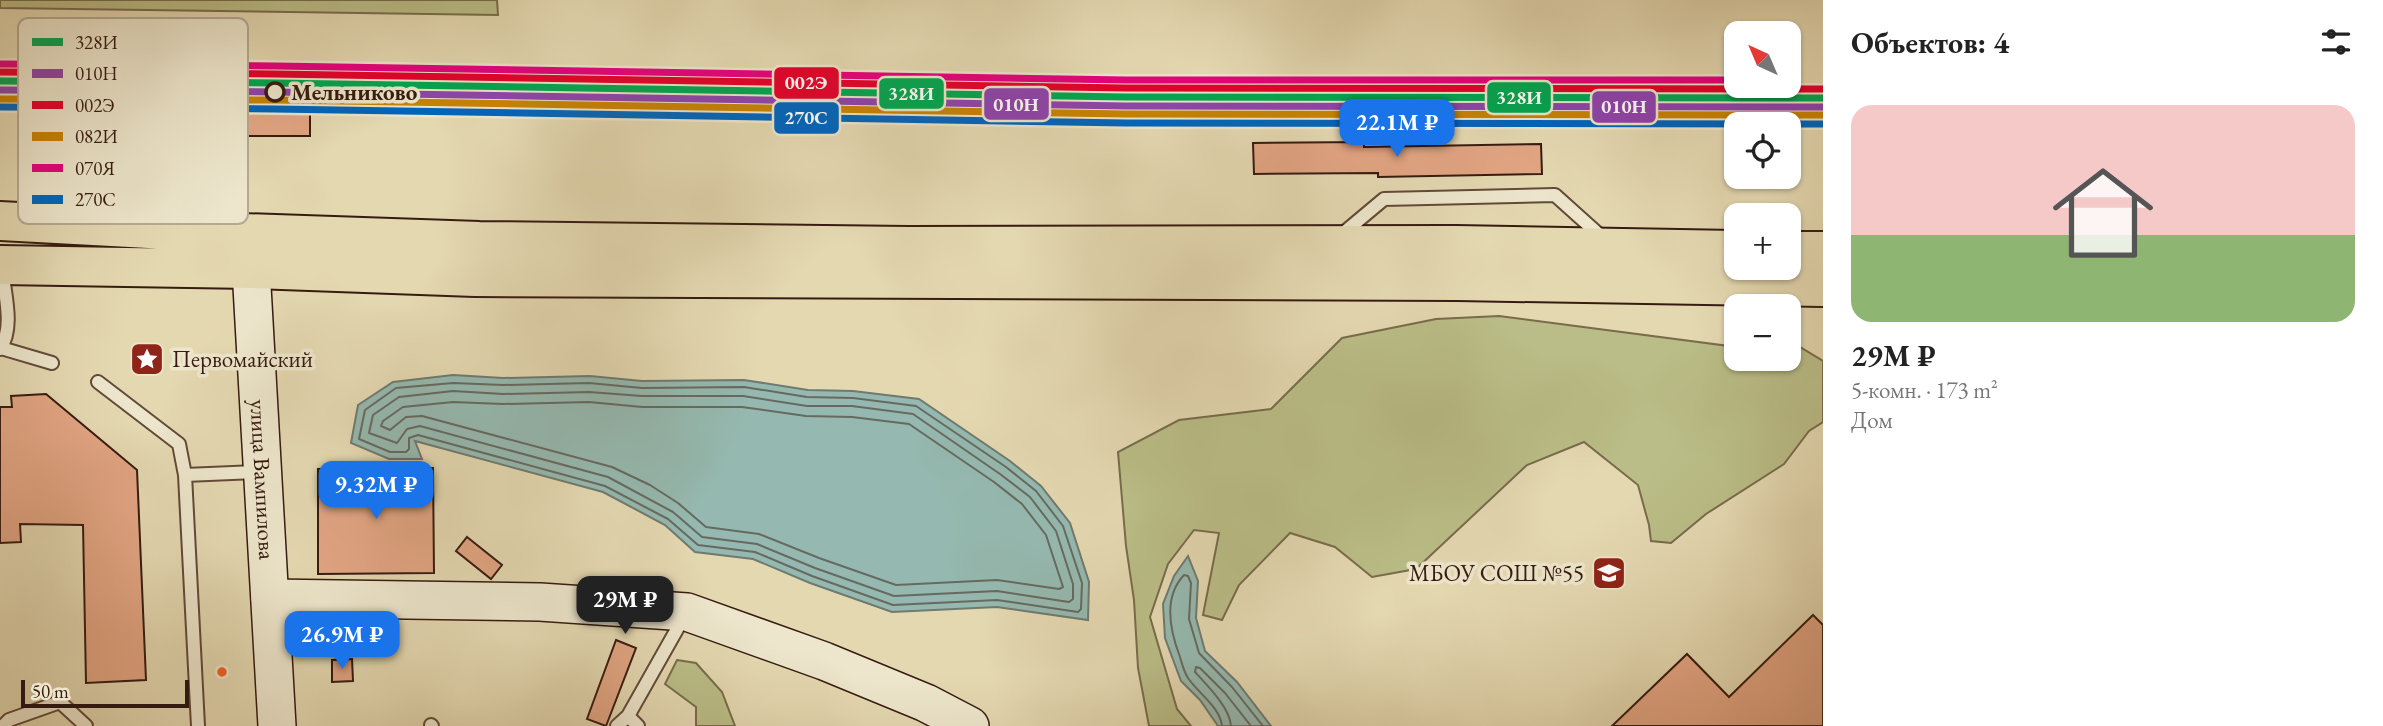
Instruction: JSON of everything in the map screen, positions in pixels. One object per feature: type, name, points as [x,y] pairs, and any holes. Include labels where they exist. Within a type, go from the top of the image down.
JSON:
[{"type":"main road","points":[[0,221],[18,223]]},
{"type":"main road","points":[[25,224],[489,277],[1457,281],[1823,287]]},
{"type":"main road","points":[[1,265],[479,241],[1724,250]]},
{"type":"main road","points":[[1801,251],[1823,251]]},
{"type":"street","name":"улица Вампилова","points":[[252,251],[277,726]]},
{"type":"street","points":[[270,598],[540,602],[687,612],[824,661],[926,703],[970,726]]},
{"type":"lane","points":[[1327,246],[1384,199],[1555,195],[1615,248]]},
{"type":"lane","points":[[1,265],[8,327],[1,349],[52,363]]},
{"type":"lane","points":[[98,382],[179,444],[185,475],[198,726]]},
{"type":"lane","points":[[185,475],[262,472]]},
{"type":"lane","points":[[617,726],[628,716],[687,612]]},
{"type":"lane","points":[[3,726],[9,720],[61,702],[86,726]]},
{"type":"lane","points":[[628,716],[638,726]]},
{"type":"green space","points":[[0,0],[497,0],[498,15],[0,8]]},
{"type":"green space","points":[[1499,316],[1724,345],[1724,371],[1801,371],[1801,348],[1823,361],[1823,422],[1809,431],[1784,464],[1706,514],[1671,543],[1651,541],[1638,485],[1584,442],[1527,465],[1416,569],[1372,577],[1335,547],[1290,533],[1239,585],[1222,620],[1203,615],[1219,533],[1194,530],[1168,564],[1150,617],[1177,709],[1191,726],[1149,726],[1138,668],[1134,600],[1126,546],[1118,452],[1179,420],[1271,409],[1342,338],[1436,319]]},
{"type":"green space","points":[[677,660],[696,663],[722,692],[735,726],[696,726],[696,707],[665,684]]},
{"type":"water","points":[[453,375],[503,378],[590,376],[642,381],[744,380],[808,390],[853,391],[919,399],[1010,461],[1041,486],[1070,523],[1089,582],[1088,620],[997,607],[892,612],[810,583],[753,559],[695,552],[665,525],[603,492],[415,441],[422,459],[389,459],[351,443],[358,405],[393,382]]},
{"type":"water","points":[[1188,556],[1198,581],[1196,618],[1205,651],[1237,682],[1271,726],[1218,726],[1200,700],[1181,681],[1165,638],[1163,604],[1174,576]]},
{"type":"building","name":"Мельниково","points":[[310,112],[310,136],[248,136],[248,113]]},
{"type":"building","points":[[1364,142],[1364,147],[1541,144],[1542,174],[1378,177],[1378,173],[1254,174],[1253,143]]},
{"type":"building","points":[[46,394],[137,470],[146,680],[86,683],[83,525],[20,524],[21,542],[0,543],[0,407],[12,407],[11,396]]},
{"type":"building","points":[[433,468],[434,573],[318,574],[318,469]]},
{"type":"building","points":[[467,537],[502,565],[491,579],[456,551]]},
{"type":"building","points":[[1813,615],[1823,625],[1823,726],[1612,726],[1687,654],[1729,697]]},
{"type":"building","points":[[616,640],[636,648],[606,726],[587,719]]},
{"type":"building","points":[[352,659],[353,681],[332,682],[332,660]]},
{"type":"transit line","name":"070Я","points":[[0,64],[18,64]]},
{"type":"transit line","name":"070Я","points":[[248,66],[1126,80],[1724,80]]},
{"type":"transit line","name":"002Э","points":[[0,72],[18,72]]},
{"type":"transit line","name":"002Э","points":[[248,74],[1126,88],[1823,89]]},
{"type":"transit line","name":"328И","points":[[0,81],[18,81]]},
{"type":"transit line","name":"328И","points":[[248,83],[1126,97],[1823,98]]},
{"type":"transit line","name":"010Н","points":[[0,90],[18,90]]},
{"type":"transit line","name":"010Н","points":[[248,92],[1126,106],[1823,107]]},
{"type":"transit line","name":"082И","points":[[0,99],[18,99]]},
{"type":"transit line","name":"082И","points":[[248,100],[1126,114],[1823,115]]},
{"type":"transit line","name":"270С","points":[[0,107],[18,107]]},
{"type":"transit line","name":"270С","points":[[248,109],[1126,123],[1823,124]]},
{"type":"place","name":"Мельниково","points":[[275,92]]},
{"type":"place","name":"Первомайский","points":[[147,359]]},
{"type":"place","name":"МБОУ СОШ №55","points":[[1609,573]]}]
